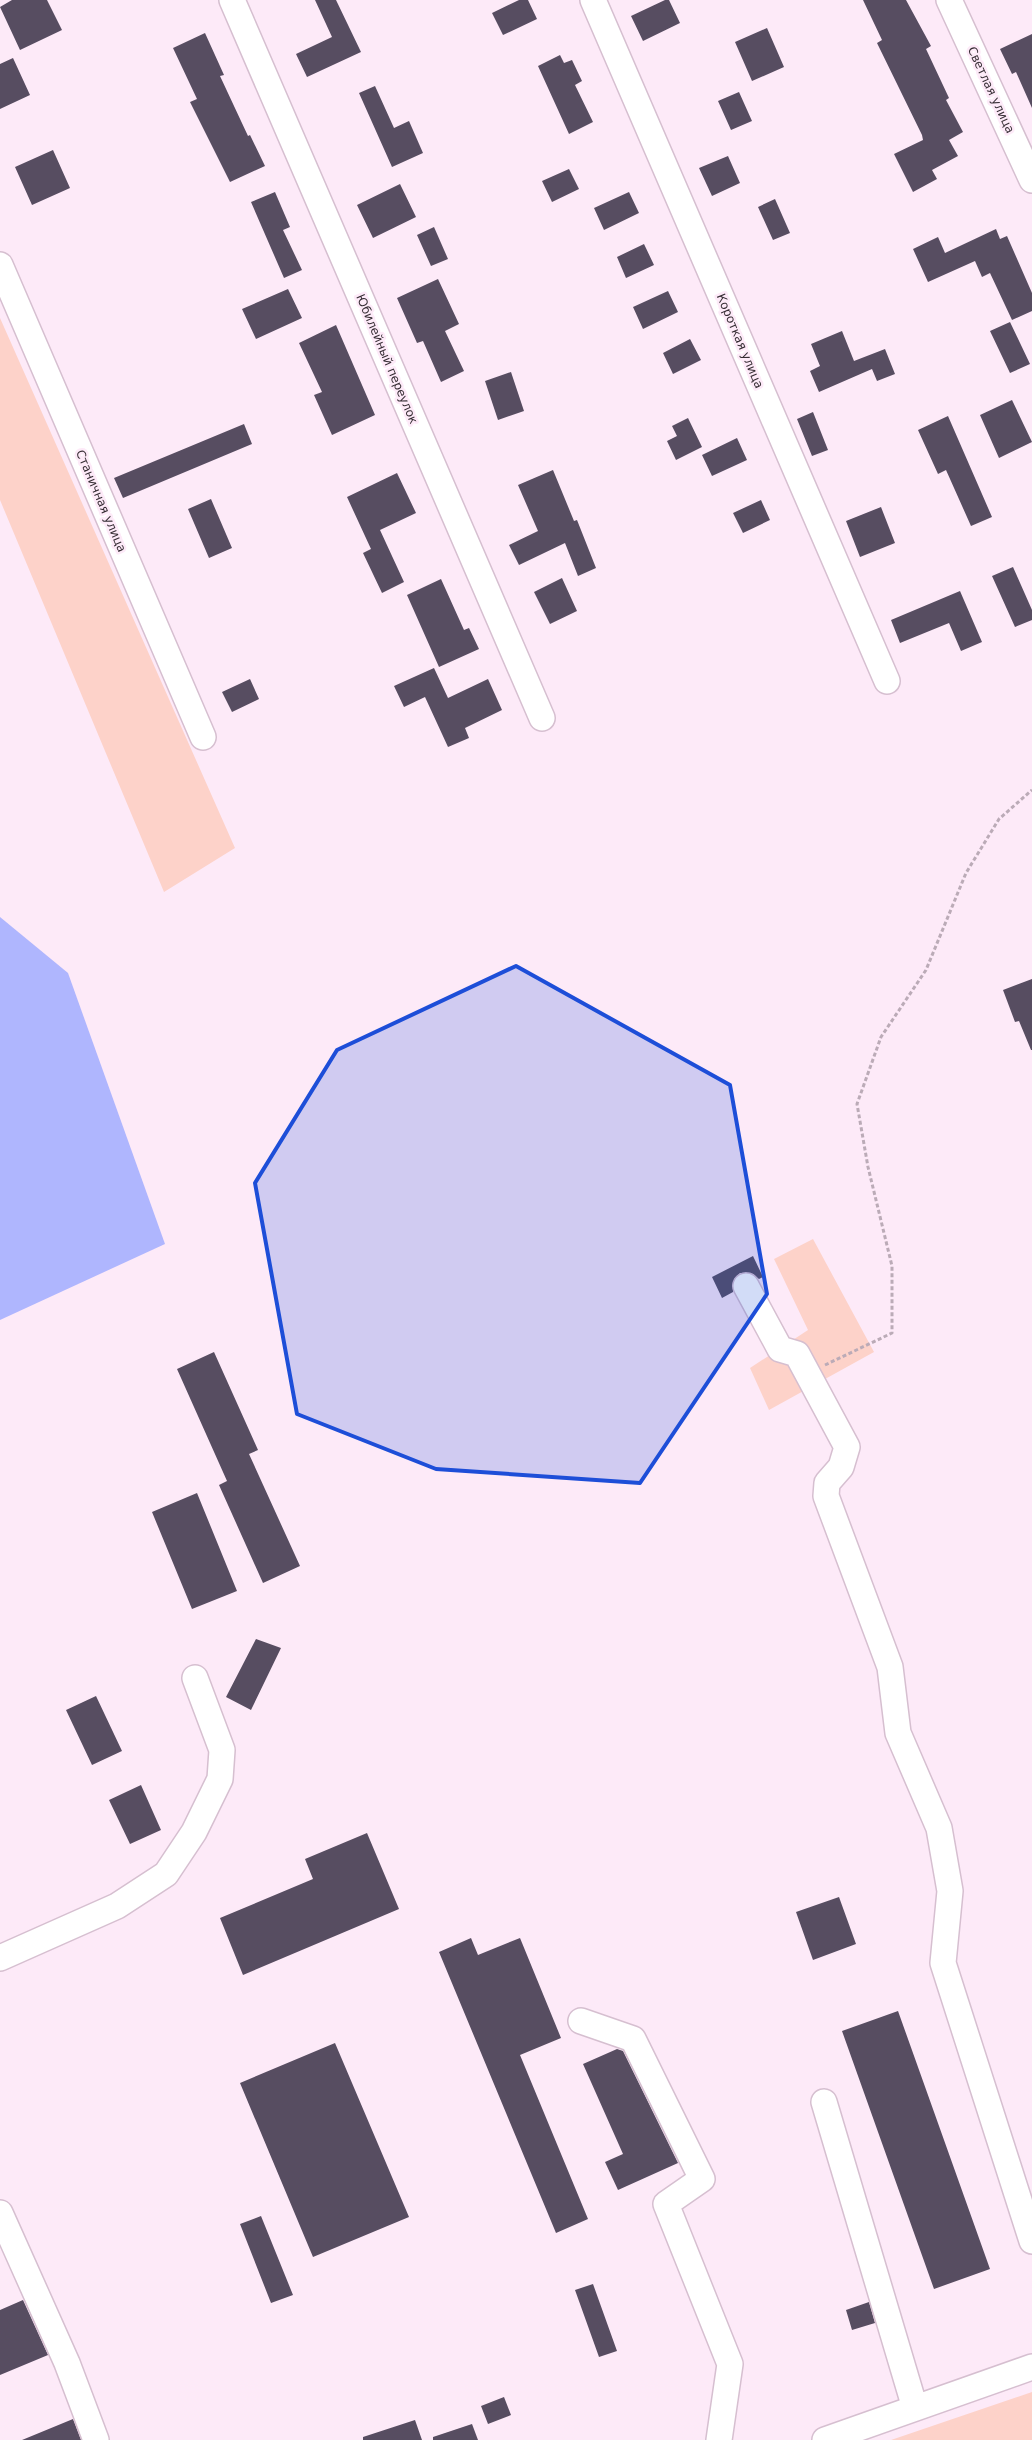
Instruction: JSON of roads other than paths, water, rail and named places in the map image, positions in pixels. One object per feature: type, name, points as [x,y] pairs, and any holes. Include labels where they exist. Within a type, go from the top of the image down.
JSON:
[{"type":"street","name":"Юбилейный переулок","points":[[232,0],[542,718]]},
{"type":"street","name":"Короткая улица","points":[[593,0],[888,682]]},
{"type":"street","name":"Светлая улица","points":[[949,0],[1032,180]]},
{"type":"street","name":"Станичная улица","points":[[0,265],[203,737]]},
{"type":"street","points":[[746,1286],[780,1349],[797,1354],[847,1447],[841,1467],[827,1483],[826,1496],[890,1667],[898,1733],[939,1828],[950,1891],[943,1963],[1032,2241]]},
{"type":"street","points":[[0,1958],[117,1906],[166,1874],[194,1832],[220,1779],[222,1750],[195,1678]]},
{"type":"street","points":[[581,2021],[633,2039],[702,2179],[666,2204],[730,2364],[719,2440]]},
{"type":"street","points":[[824,2102],[916,2408]]},
{"type":"street","points":[[0,2213],[67,2362],[96,2440]]},
{"type":"street","points":[[825,2440],[1032,2367]]},
{"type":"water","points":[[0,917],[68,973],[165,1244],[0,1320]]}]
